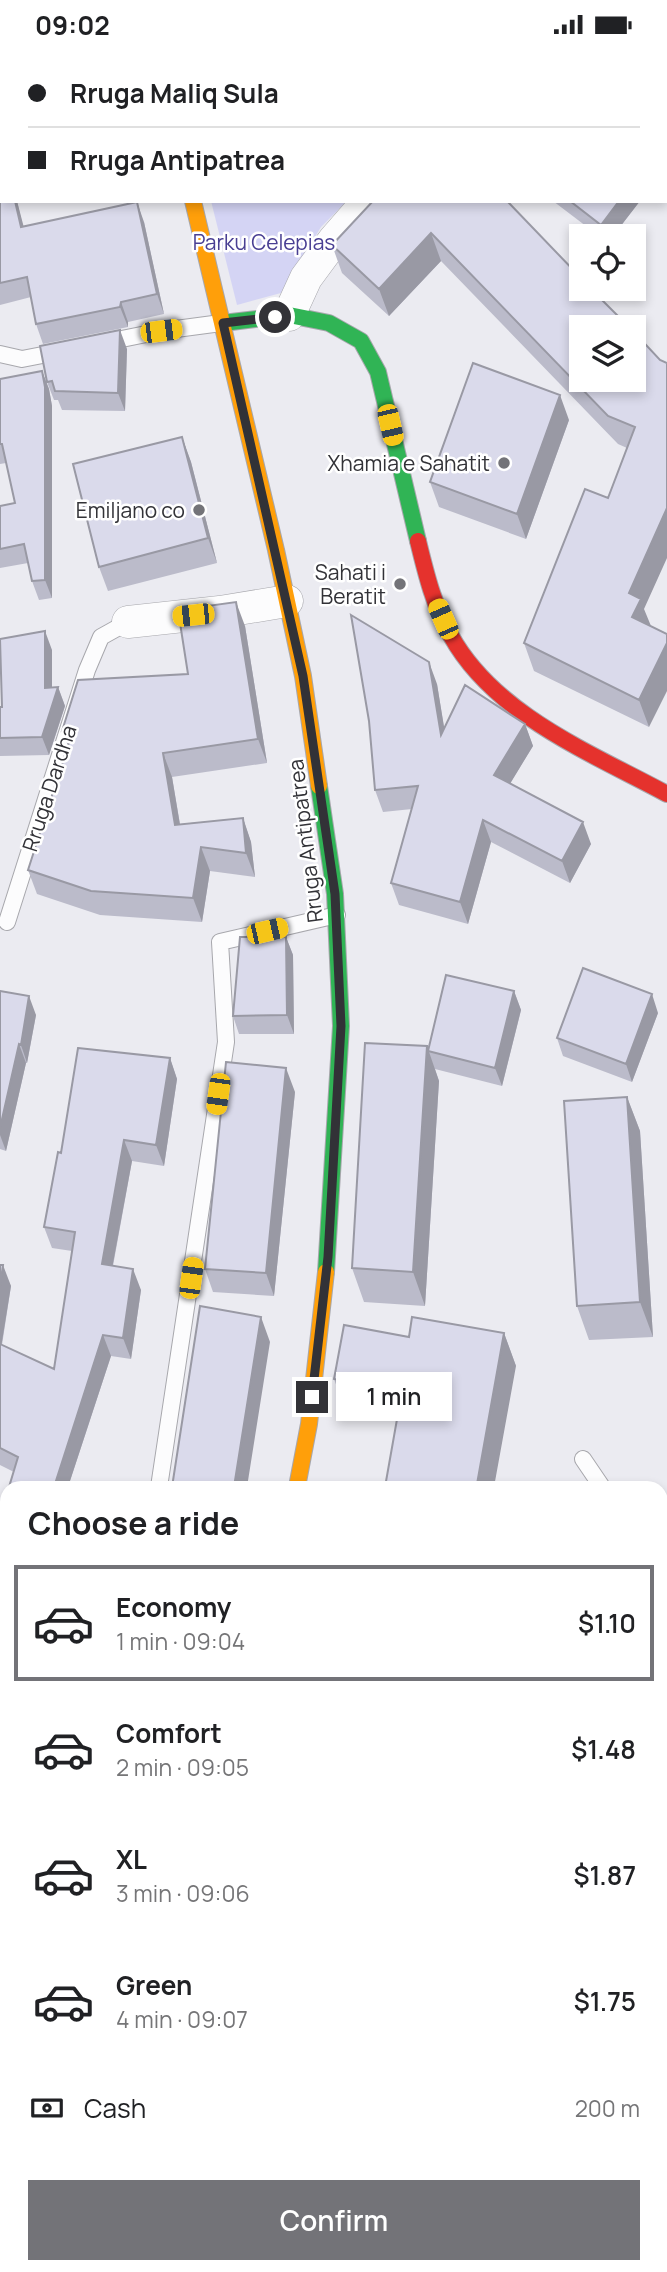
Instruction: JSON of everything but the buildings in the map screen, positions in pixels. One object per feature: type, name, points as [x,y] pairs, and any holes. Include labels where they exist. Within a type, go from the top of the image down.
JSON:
[{"type":"main road","name":"Rruga Antipatrea","points":[[193,203],[287,601],[313,733],[337,915],[341,1026],[328,1257],[311,1411],[298,1481]]},
{"type":"main road","points":[[223,323],[289,315],[329,323],[361,341],[377,372],[428,584],[451,637],[485,682],[526,717],[667,794]]},
{"type":"street","points":[[289,315],[306,278],[366,203]]},
{"type":"street","name":"Rruga Dardha","points":[[128,622],[287,601]]},
{"type":"lane","points":[[0,354],[22,359],[161,331],[223,323]]},
{"type":"lane","name":"Rruga Dardha","points":[[7,922],[87,670],[101,637],[128,622]]},
{"type":"lane","points":[[160,1481],[226,1042],[220,942],[337,915]]},
{"type":"lane","points":[[583,1459],[598,1481]]},
{"type":"green space","name":"Parku Celepias","points":[[212,203],[345,203],[321,227],[281,293],[237,305]]},
{"type":"traffic: fast","points":[[223,323],[289,315],[329,323],[361,341],[378,372],[418,541]]},
{"type":"traffic: fast","points":[[319,786],[335,894],[341,1026],[326,1272]]},
{"type":"traffic: slow","points":[[193,203],[276,550],[303,676],[319,786]]},
{"type":"traffic: slow","points":[[298,1481],[309,1424],[326,1272]]},
{"type":"traffic: jam","points":[[418,541],[431,590],[445,625],[470,664],[493,688],[547,729],[667,794]]},
{"type":"place","name":"Xhamia e Sahatit","points":[[504,463]]},
{"type":"place","name":"Emiljano co","points":[[199,510]]},
{"type":"place","name":"Sahati i Beratit","points":[[400,584]]},
{"type":"route","points":[[275,317],[223,323],[303,676],[335,894],[341,1026],[328,1257],[312,1397]]}]
